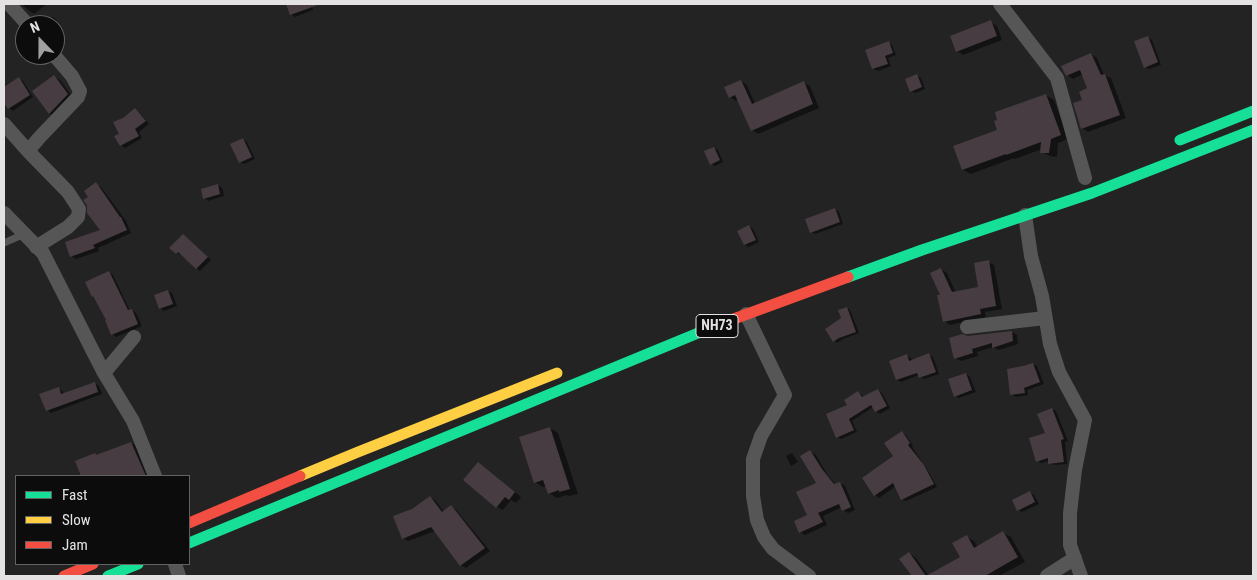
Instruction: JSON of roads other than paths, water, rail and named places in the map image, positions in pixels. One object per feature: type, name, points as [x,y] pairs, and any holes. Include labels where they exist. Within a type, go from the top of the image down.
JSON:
[{"type":"highway","points":[[1173,143],[1253,111]]},
{"type":"highway","name":"NH73","points":[[190,543],[746,314],[922,250],[1092,193],[1253,130]]},
{"type":"highway","points":[[190,523],[358,452],[569,368]]},
{"type":"highway","points":[[64,576],[91,565]]},
{"type":"highway","points":[[108,576],[136,565]]},
{"type":"street","points":[[9,4],[19,15]]},
{"type":"street","points":[[1000,4],[1057,78],[1085,178]]},
{"type":"street","points":[[28,152],[78,97],[80,90],[63,65]]},
{"type":"street","points":[[4,124],[28,152],[68,192],[79,209],[78,217],[68,228],[36,247]]},
{"type":"street","points":[[4,213],[43,254],[104,372],[133,421],[155,475]]},
{"type":"street","points":[[1025,215],[1031,256],[1042,296],[1050,344],[1059,372],[1085,420],[1075,470],[1070,513],[1070,545],[1081,576]]},
{"type":"street","points":[[746,314],[786,395],[761,436],[753,459],[753,496],[757,520],[764,537],[773,550],[809,576]]},
{"type":"street","points":[[967,327],[1046,318]]},
{"type":"street","points":[[104,372],[134,336]]},
{"type":"street","points":[[1047,576],[1074,558]]},
{"type":"lane","points":[[4,243],[24,234]]}]
